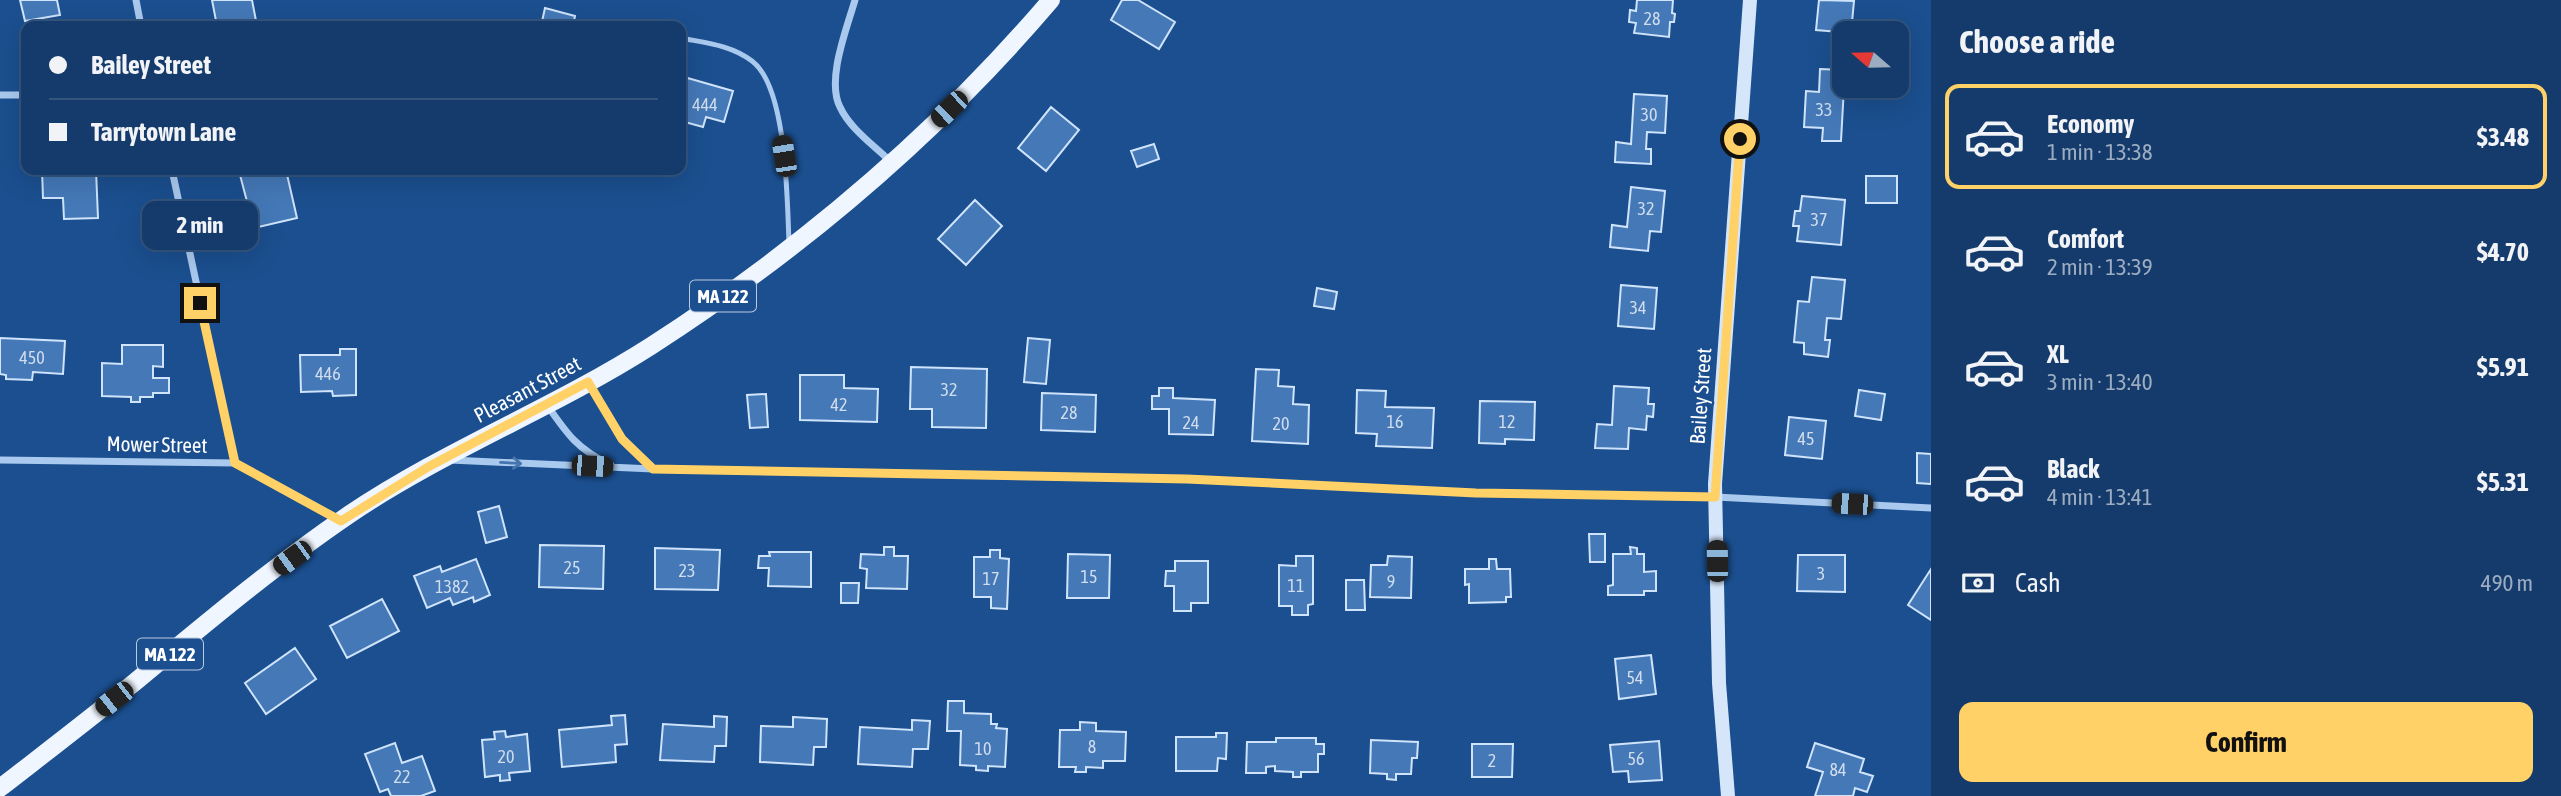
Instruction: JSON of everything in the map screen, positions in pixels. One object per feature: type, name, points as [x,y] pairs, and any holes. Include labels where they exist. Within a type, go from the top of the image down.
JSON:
[{"type":"main road","name":"Pleasant Street","points":[[0,788],[227,606],[341,521],[442,460],[650,346],[790,249],[893,163],[1004,54],[1051,0]]},
{"type":"street","points":[[136,0],[140,21]]},
{"type":"street","points":[[855,0],[837,70],[836,97],[850,122],[893,163]]},
{"type":"street","name":"Bailey Street","points":[[1728,796],[1720,682],[1715,497],[1749,0]]},
{"type":"street","points":[[0,95],[21,95]]},
{"type":"street","points":[[173,175],[235,463]]},
{"type":"street","points":[[588,382],[622,439],[653,469]]},
{"type":"street","points":[[547,404],[582,450],[616,467]]},
{"type":"street","name":"Mower Street","points":[[0,460],[235,463],[341,521]]},
{"type":"street","points":[[442,460],[653,469],[1187,479],[1476,493],[1715,497],[1931,508]]},
{"type":"lane","points":[[686,39],[729,47],[754,62],[774,93],[784,156],[790,249]]},
{"type":"building","points":[[20,0],[57,0],[60,15],[25,21]]},
{"type":"building","points":[[212,0],[252,0],[256,21],[216,21]]},
{"type":"building","points":[[1122,0],[1138,0],[1175,22],[1159,49],[1111,20]]},
{"type":"building","points":[[1637,0],[1673,0],[1672,13],[1675,14],[1674,22],[1670,22],[1669,37],[1634,33],[1636,23],[1629,22],[1630,10],[1636,11]]},
{"type":"building","points":[[1819,0],[1854,1],[1852,21],[1832,21],[1832,31],[1816,30]]},
{"type":"building","points":[[545,8],[575,16],[574,21],[542,21]]},
{"type":"building","points":[[1820,69],[1832,70],[1832,98],[1843,98],[1841,141],[1822,141],[1823,128],[1804,127],[1806,91],[1819,92]]},
{"type":"building","points":[[686,78],[733,91],[724,122],[706,117],[703,127],[686,122]]},
{"type":"building","points":[[1634,94],[1667,96],[1665,133],[1647,132],[1646,149],[1651,149],[1651,164],[1615,162],[1616,142],[1631,144]]},
{"type":"building","points":[[1051,107],[1079,130],[1046,171],[1018,148]]},
{"type":"building","points":[[1154,144],[1159,159],[1137,167],[1131,151]]},
{"type":"building","points":[[42,175],[96,175],[98,218],[64,219],[63,198],[43,198]]},
{"type":"building","points":[[240,175],[287,175],[297,218],[254,228]]},
{"type":"building","points":[[1866,176],[1897,176],[1897,203],[1866,203]]},
{"type":"building","points":[[1631,187],[1665,191],[1661,232],[1650,231],[1648,251],[1610,247],[1612,225],[1627,227]]},
{"type":"building","points":[[1802,196],[1845,200],[1841,245],[1797,241],[1799,226],[1793,226],[1795,211],[1800,211]]},
{"type":"building","points":[[975,200],[1002,226],[966,265],[938,239]]},
{"type":"building","points":[[1812,277],[1845,280],[1841,319],[1827,318],[1825,340],[1830,340],[1828,357],[1804,354],[1804,343],[1794,342],[1798,301],[1809,302]]},
{"type":"building","points":[[1621,285],[1657,288],[1654,329],[1618,326]]},
{"type":"building","points":[[1317,288],[1337,292],[1334,309],[1314,306]]},
{"type":"building","points":[[0,338],[65,341],[63,374],[33,372],[32,380],[6,379],[6,375],[0,374]]},
{"type":"building","points":[[1028,338],[1050,340],[1046,384],[1024,382]]},
{"type":"building","points":[[122,345],[163,345],[163,367],[153,366],[153,378],[169,378],[169,393],[153,393],[153,397],[140,397],[140,402],[131,402],[131,397],[102,396],[102,363],[122,364]]},
{"type":"building","points":[[340,349],[356,349],[356,395],[333,396],[332,391],[301,392],[300,355],[340,355]]},
{"type":"building","points":[[911,367],[987,369],[986,428],[932,427],[932,409],[910,409]]},
{"type":"building","points":[[1256,369],[1279,370],[1278,386],[1294,387],[1293,404],[1309,405],[1308,444],[1252,441]]},
{"type":"building","points":[[800,375],[844,375],[844,388],[878,389],[877,422],[800,420]]},
{"type":"building","points":[[1614,386],[1649,388],[1648,404],[1654,404],[1653,417],[1647,416],[1646,430],[1629,428],[1628,449],[1595,448],[1597,424],[1612,425]]},
{"type":"building","points":[[1159,388],[1173,388],[1173,398],[1215,400],[1213,435],[1169,434],[1169,409],[1152,409],[1152,396],[1159,396]]},
{"type":"building","points":[[1357,390],[1386,391],[1385,407],[1434,408],[1432,448],[1376,446],[1377,434],[1356,433]]},
{"type":"building","points":[[1859,390],[1885,394],[1881,420],[1855,416]]},
{"type":"building","points":[[1042,393],[1096,395],[1095,432],[1041,430]]},
{"type":"building","points":[[766,394],[768,427],[750,428],[747,395]]},
{"type":"building","points":[[1480,401],[1535,402],[1534,440],[1505,439],[1505,444],[1479,443]]},
{"type":"building","points":[[1789,417],[1826,421],[1822,459],[1785,455]]},
{"type":"building","points":[[1917,453],[1931,454],[1931,484],[1917,483]]},
{"type":"building","points":[[499,506],[507,537],[486,543],[478,512]]},
{"type":"building","points":[[1589,534],[1605,534],[1605,562],[1590,562]]},
{"type":"building","points":[[540,545],[604,546],[603,589],[539,587]]},
{"type":"building","points":[[884,547],[894,547],[894,556],[908,556],[907,589],[866,588],[867,569],[860,568],[861,554],[884,555]]},
{"type":"building","points":[[1630,547],[1637,548],[1637,554],[1644,554],[1644,572],[1656,571],[1656,591],[1644,591],[1644,595],[1608,595],[1608,586],[1613,585],[1613,554],[1631,554]]},
{"type":"building","points":[[655,548],[720,550],[718,590],[655,589]]},
{"type":"building","points":[[990,550],[1000,550],[1000,558],[1009,559],[1007,609],[991,608],[991,597],[974,597],[974,557],[990,557]]},
{"type":"building","points":[[769,552],[811,552],[811,587],[768,586],[769,568],[758,568],[759,556],[770,556]]},
{"type":"building","points":[[1068,554],[1110,555],[1109,598],[1067,598]]},
{"type":"building","points":[[1798,555],[1845,555],[1845,592],[1797,591]]},
{"type":"building","points":[[1296,556],[1313,556],[1313,604],[1308,605],[1308,615],[1292,615],[1292,606],[1279,606],[1279,565],[1296,566]]},
{"type":"building","points":[[1388,556],[1412,557],[1411,598],[1370,597],[1371,565],[1387,565]]},
{"type":"building","points":[[476,559],[490,595],[474,602],[473,597],[453,605],[450,598],[427,608],[414,576],[440,566],[442,572]]},
{"type":"building","points":[[1489,559],[1496,559],[1497,569],[1510,569],[1511,597],[1506,597],[1506,602],[1469,603],[1469,584],[1465,585],[1465,569],[1489,569]]},
{"type":"building","points":[[1175,561],[1208,561],[1208,603],[1191,603],[1191,611],[1174,611],[1174,586],[1165,586],[1166,571],[1175,571]]},
{"type":"building","points":[[1931,569],[1931,620],[1908,605]]},
{"type":"building","points":[[1346,580],[1364,580],[1365,610],[1346,610]]},
{"type":"building","points":[[841,583],[859,583],[858,603],[841,603]]},
{"type":"building","points":[[382,599],[399,631],[347,658],[330,626]]},
{"type":"building","points":[[295,648],[316,679],[266,714],[245,683]]},
{"type":"building","points":[[1651,655],[1656,694],[1619,699],[1615,659]]},
{"type":"building","points":[[948,701],[964,701],[964,713],[991,714],[991,724],[997,724],[996,728],[1007,729],[1005,767],[988,766],[988,771],[976,770],[976,766],[960,765],[961,731],[947,731]]},
{"type":"building","points":[[625,715],[627,744],[615,745],[616,762],[562,767],[559,730],[612,725],[611,716]]},
{"type":"building","points":[[714,716],[727,717],[726,746],[715,746],[714,762],[660,760],[663,724],[714,727]]},
{"type":"building","points":[[793,717],[827,719],[826,747],[814,747],[813,765],[760,762],[761,726],[793,727]]},
{"type":"building","points":[[912,720],[930,721],[928,749],[913,749],[912,767],[858,764],[860,727],[912,730]]},
{"type":"building","points":[[1080,722],[1096,723],[1096,731],[1126,732],[1125,761],[1103,761],[1103,768],[1086,767],[1086,772],[1075,772],[1076,767],[1059,767],[1060,730],[1080,730]]},
{"type":"building","points":[[505,731],[506,737],[527,734],[530,771],[509,773],[510,780],[500,781],[500,775],[485,777],[482,740],[495,739],[494,732]]},
{"type":"building","points":[[1216,733],[1227,733],[1226,759],[1218,758],[1217,771],[1176,771],[1176,737],[1216,737]]},
{"type":"building","points":[[1276,738],[1316,738],[1316,744],[1324,744],[1324,754],[1318,754],[1318,772],[1301,772],[1301,777],[1293,777],[1293,772],[1275,771],[1275,766],[1266,767],[1266,773],[1246,773],[1247,742],[1276,742]]},
{"type":"building","points":[[1371,740],[1418,742],[1417,758],[1412,758],[1411,774],[1396,774],[1396,780],[1387,779],[1387,774],[1370,773]]},
{"type":"building","points":[[1659,741],[1662,780],[1629,782],[1628,771],[1613,772],[1610,745]]},
{"type":"building","points":[[395,743],[402,763],[422,756],[435,791],[421,796],[391,796],[388,789],[380,792],[365,754]]},
{"type":"building","points":[[1815,743],[1864,759],[1860,772],[1873,776],[1867,792],[1855,788],[1853,796],[1815,796],[1823,772],[1807,767]]},
{"type":"building","points":[[1472,744],[1513,744],[1512,777],[1472,777]]},
{"type":"route","points":[[200,303],[235,463],[341,521],[428,467],[588,382],[622,439],[653,469],[1187,479],[1476,493],[1715,497],[1740,139]]}]
